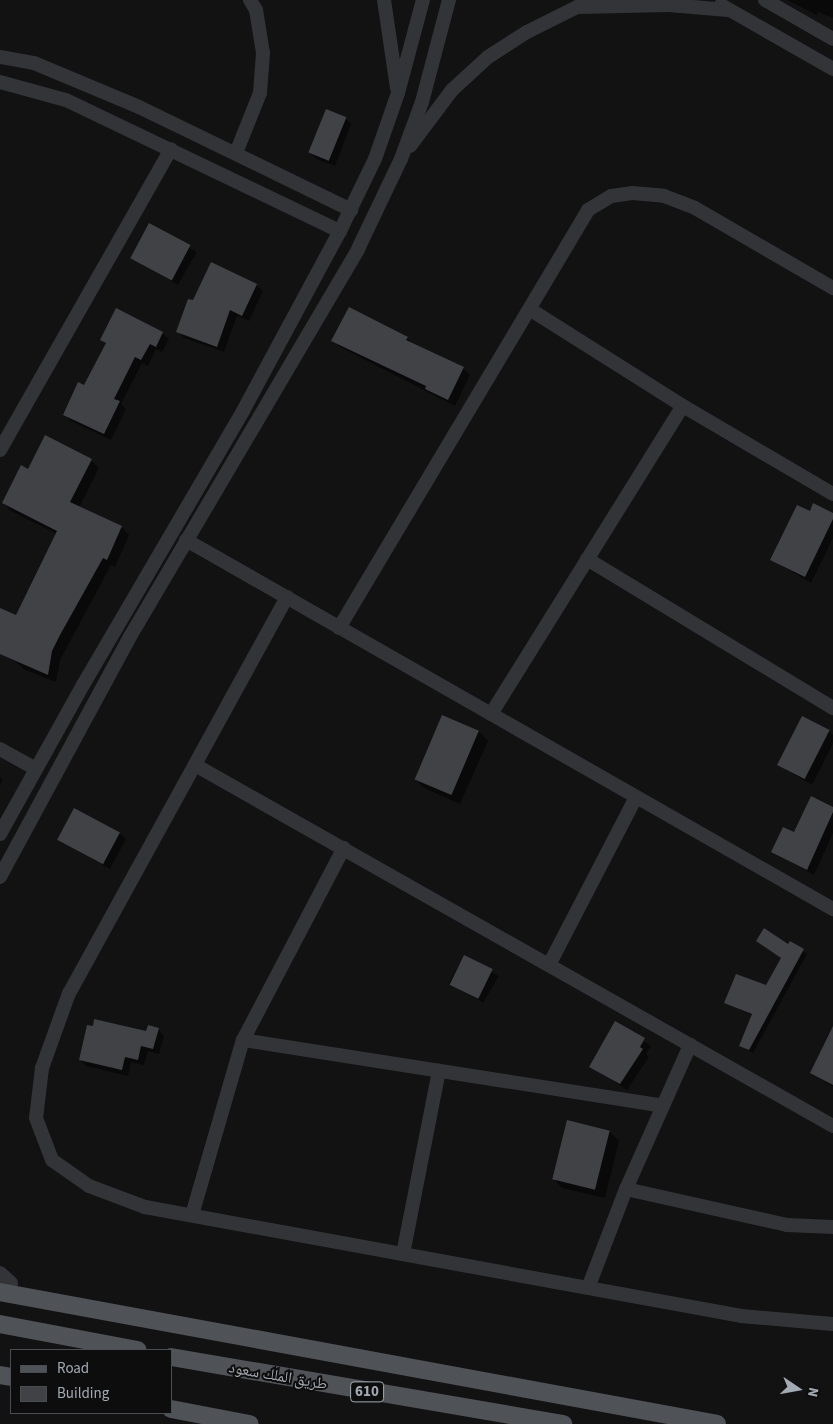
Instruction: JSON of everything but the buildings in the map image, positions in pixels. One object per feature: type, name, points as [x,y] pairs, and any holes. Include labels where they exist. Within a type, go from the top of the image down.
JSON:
[{"type":"main road","points":[[5,1287],[717,1424]]},
{"type":"main road","points":[[0,1324],[133,1349]]},
{"type":"main road","name":"طريق الملك سعود","points":[[172,1357],[562,1424]]},
{"type":"main road","points":[[172,1408],[250,1424]]},
{"type":"street","points":[[236,154],[260,93],[263,53],[256,10],[250,0]]},
{"type":"street","points":[[384,0],[398,93]]},
{"type":"street","points":[[0,834],[243,411],[351,210],[375,159],[398,93],[423,0]]},
{"type":"street","points":[[0,877],[186,540],[310,334],[358,249],[401,159],[422,102],[449,0]]},
{"type":"street","points":[[711,0],[833,69]]},
{"type":"street","points":[[765,0],[833,39]]},
{"type":"street","points":[[401,159],[452,90],[488,57],[527,32],[577,8],[669,5],[728,10]]},
{"type":"street","points":[[0,57],[34,63],[76,80],[351,210]]},
{"type":"street","points":[[0,82],[66,100],[340,231]]},
{"type":"street","points":[[0,450],[171,149]]},
{"type":"street","points":[[340,628],[531,310],[588,210],[611,196],[632,193],[664,196],[695,208],[831,283]]},
{"type":"street","points":[[531,310],[683,406],[833,494]]},
{"type":"street","points":[[491,714],[683,406]]},
{"type":"street","points":[[186,540],[833,909]]},
{"type":"street","points":[[587,559],[833,708]]},
{"type":"street","points":[[287,598],[70,992],[42,1068],[36,1118],[52,1160],[89,1186],[145,1207],[741,1316],[833,1324]]},
{"type":"street","points":[[0,749],[36,769]]},
{"type":"street","points":[[195,764],[833,1126]]},
{"type":"street","points":[[549,965],[636,797]]},
{"type":"street","points":[[192,1215],[243,1040],[344,848]]},
{"type":"street","points":[[243,1040],[663,1106]]},
{"type":"street","points":[[588,1288],[626,1189],[690,1045]]},
{"type":"street","points":[[403,1254],[439,1070]]},
{"type":"street","points":[[626,1189],[787,1225],[833,1227]]},
{"type":"street","points":[[0,1273],[5,1287]]}]
